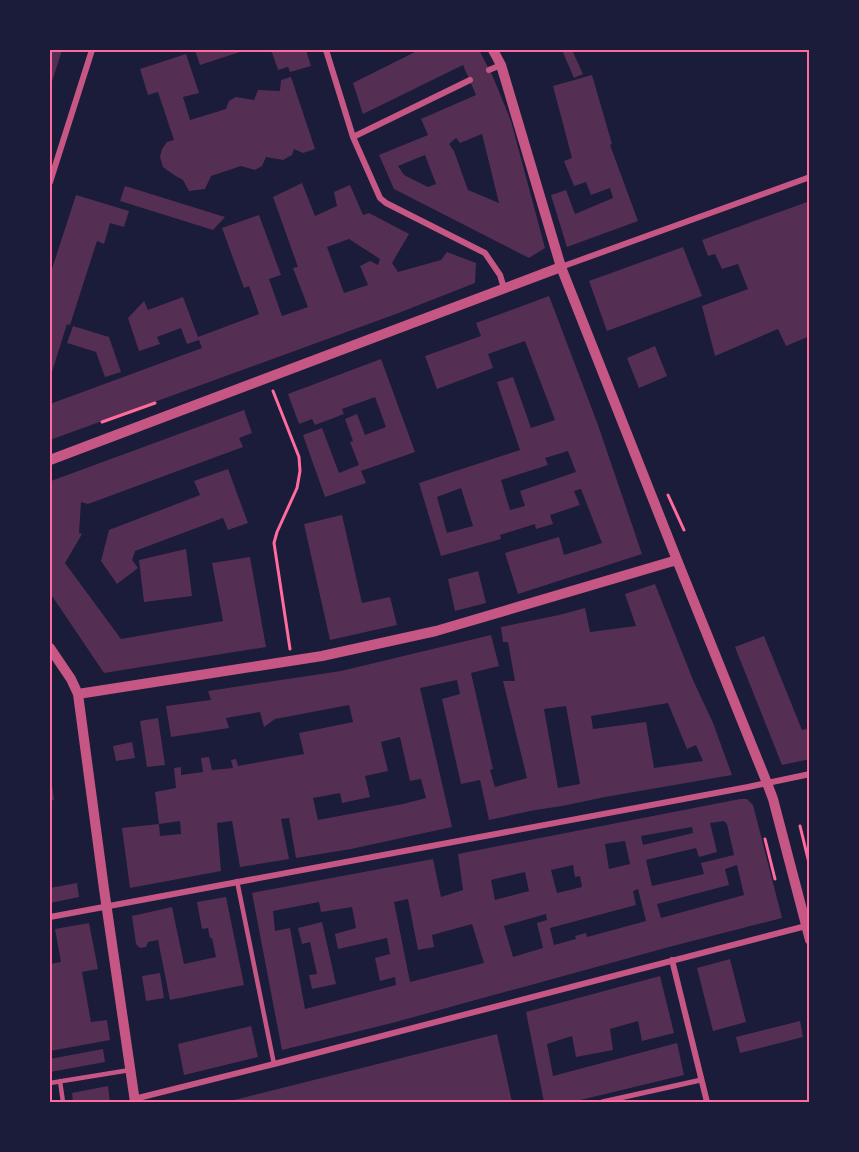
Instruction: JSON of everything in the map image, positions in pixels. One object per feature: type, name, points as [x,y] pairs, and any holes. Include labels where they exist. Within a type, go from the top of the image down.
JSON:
[{"type":"street","points":[[50,182],[92,50]]},
{"type":"street","points":[[326,50],[353,137],[380,198],[485,253],[500,275],[504,288]]},
{"type":"street","points":[[50,648],[71,679],[78,694],[135,1101],[672,960],[808,934],[773,799],[561,267],[501,65],[493,50]]},
{"type":"street","points":[[489,70],[501,65]]},
{"type":"street","points":[[353,137],[470,80]]},
{"type":"street","points":[[50,460],[504,288],[810,177]]},
{"type":"street","points":[[78,694],[322,656],[436,631],[677,560]]},
{"type":"street","points":[[50,917],[810,774]]},
{"type":"street","points":[[672,960],[707,1102]]},
{"type":"street","points":[[602,1102],[701,1080]]},
{"type":"lane","points":[[237,881],[274,1064]]},
{"type":"lane","points":[[50,1083],[130,1070]]},
{"type":"lane","points":[[60,1081],[63,1102]]},
{"type":"path","points":[[268,378],[299,457],[300,471],[297,488],[274,543],[292,661]]},
{"type":"path","points":[[102,422],[155,403]]},
{"type":"path","points":[[800,826],[810,867]]},
{"type":"path","points":[[765,839],[775,879]]},
{"type":"building","points":[[50,50],[62,50],[50,88]]},
{"type":"building","points":[[195,50],[246,50],[200,65]]},
{"type":"building","points":[[271,50],[306,50],[311,66],[290,72],[288,67],[278,70]]},
{"type":"building","points":[[419,50],[479,50],[511,121],[545,248],[529,258],[394,189],[379,155],[428,135],[421,119],[476,95],[463,65],[363,114],[353,83]],"holes":[[[482,134],[499,203],[468,190],[454,151],[449,144],[456,138],[460,143]],[[425,155],[436,184],[428,187],[404,175],[398,166]]]},
{"type":"building","points":[[562,50],[572,50],[583,74],[574,78]]},
{"type":"building","points":[[186,54],[199,93],[183,97],[190,120],[226,109],[229,101],[236,97],[254,100],[258,90],[280,91],[281,80],[291,77],[315,149],[303,153],[294,149],[292,155],[283,160],[266,157],[262,166],[255,170],[241,166],[211,176],[205,189],[189,191],[183,180],[163,167],[160,157],[162,149],[167,142],[174,140],[158,92],[148,95],[140,69]]},
{"type":"building","points":[[592,75],[612,144],[610,145],[638,221],[567,247],[551,195],[566,190],[575,214],[613,198],[610,188],[591,195],[586,182],[574,186],[564,161],[572,158],[553,86]]},
{"type":"building","points":[[302,183],[315,216],[337,206],[334,192],[350,185],[363,215],[369,213],[409,234],[392,263],[398,272],[441,260],[447,252],[476,263],[475,283],[50,440],[50,404],[202,348],[199,340],[187,344],[181,328],[157,337],[160,344],[139,351],[128,318],[144,301],[148,310],[183,297],[198,337],[259,314],[249,286],[244,288],[222,228],[259,215],[281,275],[269,279],[282,316],[308,307],[293,268],[298,267],[273,197]],"holes":[[[349,239],[380,259],[378,265],[370,261],[360,266],[368,285],[344,293],[327,247]]]},
{"type":"building","points":[[125,186],[225,217],[213,230],[120,201]]},
{"type":"building","points":[[76,195],[129,211],[124,227],[110,223],[104,244],[97,241],[50,378],[50,275]]},
{"type":"building","points":[[810,201],[810,336],[786,346],[778,329],[715,356],[702,306],[748,289],[738,264],[722,269],[715,254],[708,256],[702,240]]},
{"type":"building","points":[[683,247],[702,296],[607,331],[589,281]]},
{"type":"building","points":[[549,296],[598,425],[642,554],[518,594],[505,553],[559,537],[564,555],[602,543],[581,489],[574,491],[580,505],[550,515],[553,524],[536,529],[535,524],[500,535],[501,539],[441,556],[419,483],[520,450],[497,382],[513,377],[531,428],[555,420],[525,341],[488,354],[493,368],[437,389],[425,356],[481,336],[476,323]],"holes":[[[568,451],[576,472],[520,491],[525,506],[510,510],[501,480],[548,465],[545,458]],[[461,488],[473,526],[447,533],[437,497]]]},
{"type":"building","points":[[73,326],[109,337],[121,372],[105,377],[96,352],[67,343]]},
{"type":"building","points":[[655,346],[667,376],[639,388],[627,358]]},
{"type":"building","points":[[381,359],[415,452],[361,471],[366,483],[325,497],[303,435],[322,428],[339,473],[359,465],[350,442],[353,441],[345,419],[357,414],[365,435],[386,427],[375,397],[342,409],[344,414],[315,425],[312,419],[299,424],[288,394]]},
{"type":"building","points":[[244,410],[252,433],[239,438],[243,447],[88,504],[81,502],[79,533],[82,534],[65,563],[121,639],[223,621],[212,563],[250,557],[266,647],[104,673],[50,593],[51,481]]},
{"type":"building","points":[[228,469],[248,523],[228,530],[223,518],[135,551],[132,560],[138,568],[117,584],[101,561],[109,530],[200,495],[194,481]]},
{"type":"building","points":[[342,515],[362,603],[390,597],[397,625],[330,640],[304,524]]},
{"type":"building","points":[[186,549],[192,596],[144,602],[139,560]]},
{"type":"building","points":[[478,571],[486,603],[455,611],[448,579]]},
{"type":"building","points":[[655,584],[693,680],[713,723],[732,775],[489,820],[480,780],[461,784],[442,699],[460,694],[457,680],[420,688],[452,827],[351,849],[296,858],[289,818],[281,819],[289,859],[240,867],[232,821],[217,823],[221,871],[130,888],[122,828],[159,824],[155,792],[176,788],[174,768],[181,767],[181,775],[203,772],[201,758],[209,757],[212,770],[233,768],[231,760],[236,759],[238,766],[304,754],[299,733],[353,722],[349,705],[275,719],[264,727],[260,712],[226,718],[229,728],[171,737],[166,706],[211,700],[208,691],[341,671],[491,635],[499,666],[471,673],[493,769],[490,770],[495,787],[527,778],[503,681],[515,681],[508,642],[503,642],[501,627],[585,608],[590,632],[636,626],[625,594]],"holes":[[[668,703],[687,749],[696,745],[703,761],[654,768],[646,722],[593,729],[591,716]],[[566,706],[580,784],[558,788],[544,709]],[[400,737],[410,781],[421,779],[426,798],[318,820],[313,798],[340,793],[342,803],[370,797],[365,776],[388,771],[381,742]],[[180,821],[181,834],[160,836],[159,824]]]},
{"type":"building","points":[[764,636],[802,730],[810,728],[810,759],[782,765],[735,647]]},
{"type":"building","points":[[158,718],[165,765],[147,767],[140,721]]},
{"type":"building","points":[[132,742],[135,758],[116,761],[113,746]]},
{"type":"building","points":[[52,784],[54,800],[50,801],[50,785]]},
{"type":"building","points":[[747,799],[753,805],[782,918],[392,1023],[282,1050],[252,893],[433,859],[441,897],[463,890],[458,854]],"holes":[[[724,821],[727,824],[734,855],[701,863],[704,874],[652,886],[646,860],[696,848],[699,857],[717,852],[710,823]],[[692,827],[693,833],[643,845],[641,836]],[[625,841],[630,864],[609,869],[605,844]],[[573,865],[575,877],[580,876],[582,887],[557,893],[551,870]],[[737,865],[744,895],[661,918],[657,904],[729,885],[725,869]],[[525,872],[529,891],[495,900],[491,880]],[[638,889],[646,921],[587,937],[586,933],[575,936],[576,939],[554,945],[550,928],[636,905],[633,891]],[[408,899],[418,950],[434,947],[432,935],[472,924],[484,963],[410,982],[394,902]],[[319,902],[321,912],[352,907],[356,928],[335,934],[338,949],[387,938],[390,954],[375,958],[380,981],[395,977],[396,985],[305,1009],[290,928],[275,931],[273,911]],[[546,914],[547,920],[537,923],[543,948],[513,957],[504,926]]]},
{"type":"building","points":[[77,883],[79,897],[50,903],[50,888]]},
{"type":"building","points":[[226,897],[244,985],[170,1000],[158,940],[148,942],[146,947],[140,948],[136,944],[132,916],[172,907],[184,964],[216,957],[208,928],[202,929],[197,902]]},
{"type":"building","points":[[322,922],[336,984],[312,989],[309,975],[317,974],[310,942],[302,944],[298,928]]},
{"type":"building","points":[[89,923],[98,969],[82,972],[91,1022],[107,1020],[110,1040],[50,1051],[50,964],[61,962],[55,929]]},
{"type":"building","points":[[730,959],[746,1022],[713,1031],[697,968]]},
{"type":"building","points":[[160,973],[164,998],[146,1001],[142,976]]},
{"type":"building","points":[[660,976],[674,1033],[642,1041],[638,1021],[610,1029],[613,1050],[576,1057],[572,1036],[547,1044],[553,1076],[677,1043],[684,1075],[572,1102],[544,1102],[526,1012]]},
{"type":"building","points":[[800,1021],[803,1037],[740,1053],[736,1037]]},
{"type":"building","points":[[251,1026],[258,1057],[184,1075],[178,1044]]},
{"type":"building","points":[[497,1034],[512,1102],[226,1102]]},
{"type":"building","points":[[103,1049],[105,1062],[50,1072],[50,1059]]},
{"type":"building","points":[[108,1086],[110,1102],[73,1102],[72,1093]]}]
